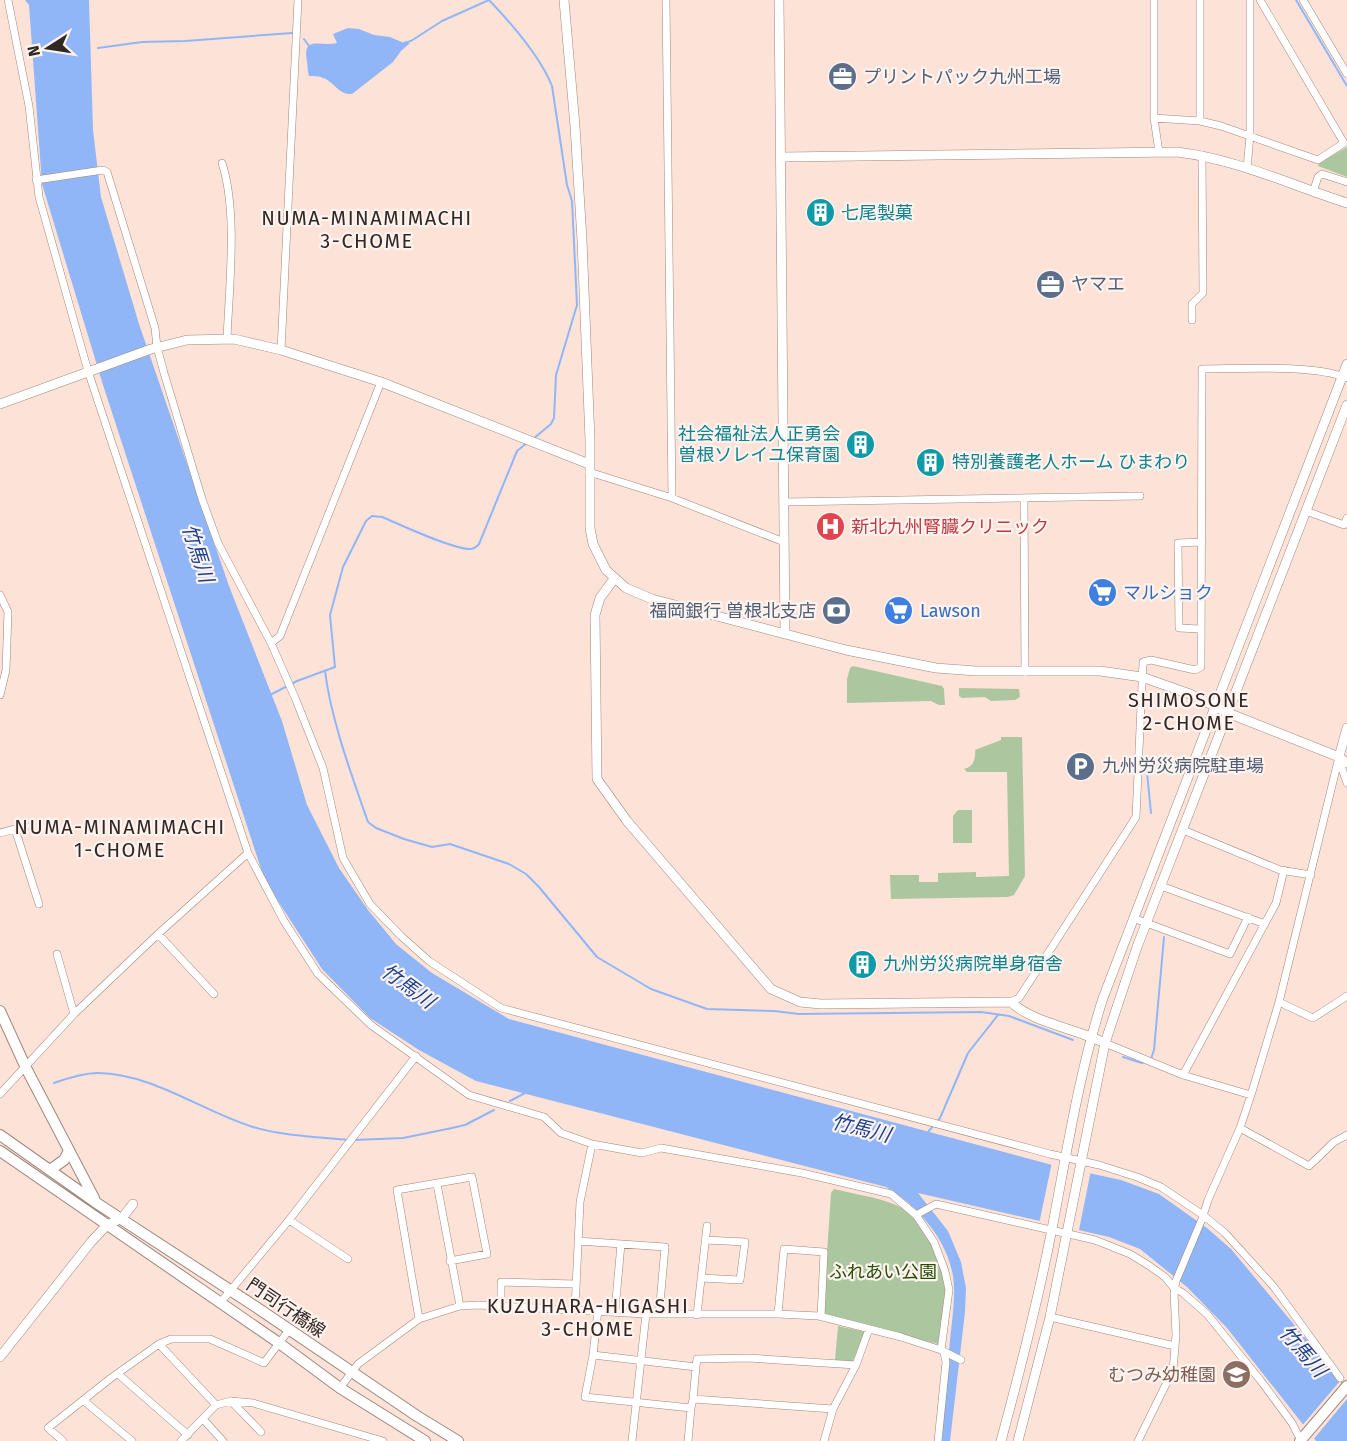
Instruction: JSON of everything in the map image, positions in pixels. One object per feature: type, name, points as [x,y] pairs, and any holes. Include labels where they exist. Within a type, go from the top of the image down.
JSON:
[{"type":"main road","name":"門司行橋線","points":[[0,1011],[26,1068],[108,1225]]},
{"type":"main road","name":"門司行橋線","points":[[0,1135],[95,1202],[428,1424],[458,1441]]},
{"type":"main road","name":"門司行橋線","points":[[0,1151],[279,1343],[340,1388],[420,1440]]},
{"type":"main road","points":[[51,1170],[63,1160],[69,1151]]},
{"type":"main road","points":[[1299,1438],[1344,1382]]},
{"type":"street","points":[[4,0],[29,106],[39,197],[91,370],[248,853],[284,921],[318,974],[371,1025],[469,1095],[544,1117],[561,1133],[592,1144],[642,1153],[661,1148],[802,1173],[891,1194],[916,1215],[934,1242],[949,1290],[944,1353],[946,1362],[938,1441]]},
{"type":"street","points":[[281,350],[298,0]]},
{"type":"street","points":[[564,0],[582,240],[590,528],[600,561],[614,579],[638,595],[846,650],[936,668],[1025,672],[1100,671],[1142,677],[1190,694],[1228,713],[1343,760]]},
{"type":"street","points":[[666,0],[672,498]]},
{"type":"street","points":[[779,0],[784,633]]},
{"type":"street","points":[[1154,0],[1154,118],[1159,152]]},
{"type":"street","points":[[1200,0],[1200,121]]},
{"type":"street","points":[[1247,168],[1250,135],[1250,0]]},
{"type":"street","points":[[1154,118],[1200,121],[1250,135],[1318,160],[1344,143],[1260,0]]},
{"type":"street","points":[[1303,0],[1347,74]]},
{"type":"street","points":[[781,157],[1159,152],[1202,155],[1247,168],[1347,203]]},
{"type":"street","points":[[1192,320],[1192,303],[1203,293],[1202,155]]},
{"type":"street","points":[[222,163],[227,179],[231,219],[227,339]]},
{"type":"street","points":[[38,179],[103,170],[107,172],[155,328],[154,348],[218,543],[271,643],[323,768],[343,858],[370,904],[401,936],[429,960],[501,1008],[1137,1177],[1161,1187],[1225,1233],[1274,1287],[1344,1382]]},
{"type":"street","points":[[1313,192],[1318,177],[1322,174],[1347,182]]},
{"type":"street","points":[[0,404],[154,348],[187,340],[227,339],[281,350],[381,382],[536,443],[589,468],[784,542]]},
{"type":"street","points":[[1001,1441],[1030,1335],[1091,1036],[1133,918],[1345,377],[1347,364]]},
{"type":"street","points":[[614,579],[600,598],[595,615],[597,779],[627,821],[771,989],[800,1002],[821,1004],[1011,1002],[1019,998],[1136,817],[1143,662],[1147,660],[1195,670],[1200,669],[1202,665],[1200,629],[1202,369],[1334,373],[1345,377]]},
{"type":"street","points":[[271,643],[280,636],[381,382]]},
{"type":"street","points":[[1017,1441],[1050,1317],[1105,1043],[1123,985],[1347,405]]},
{"type":"street","points":[[784,502],[1140,496]]},
{"type":"street","points":[[1024,498],[1025,672]]},
{"type":"street","points":[[1306,511],[1344,525],[1347,518]]},
{"type":"street","points":[[1200,629],[1179,628],[1178,543],[1202,542]]},
{"type":"street","points":[[0,595],[3,610],[8,612],[3,649],[6,670],[0,695]]},
{"type":"street","points":[[1138,1441],[1173,1370],[1175,1285],[1208,1200],[1240,1128],[1251,1095],[1279,1002],[1343,760],[1347,728]]},
{"type":"street","points":[[1343,760],[1347,783]]},
{"type":"street","points":[[0,833],[26,826]]},
{"type":"street","points":[[15,829],[39,904]]},
{"type":"street","points":[[1183,831],[1284,870],[1311,874]]},
{"type":"street","points":[[0,1094],[74,1014],[248,853]]},
{"type":"street","points":[[1183,1075],[1276,903],[1284,870]]},
{"type":"street","points":[[1161,886],[1265,924]]},
{"type":"street","points":[[1133,918],[1230,954],[1248,918]]},
{"type":"street","points":[[158,934],[214,994]]},
{"type":"street","points":[[57,954],[74,1014]]},
{"type":"street","points":[[1279,1002],[1313,1018],[1347,996]]},
{"type":"street","points":[[1011,1002],[1020,1011],[1091,1036],[1183,1075],[1251,1095]]},
{"type":"street","points":[[220,1302],[289,1220],[416,1056]]},
{"type":"street","points":[[1240,1128],[1309,1166],[1334,1142],[1347,1134]]},
{"type":"street","points":[[575,1310],[580,1202],[592,1144]]},
{"type":"street","points":[[418,1319],[397,1190],[472,1177],[487,1254],[450,1261]]},
{"type":"street","points":[[437,1184],[460,1306]]},
{"type":"street","points":[[0,1357],[91,1242],[108,1225],[122,1218],[133,1204]]},
{"type":"street","points":[[916,1215],[936,1204],[1067,1232],[1130,1254],[1165,1277],[1207,1314],[1262,1381],[1292,1423],[1299,1438]]},
{"type":"street","points":[[289,1220],[348,1258]]},
{"type":"street","points":[[697,1315],[707,1226]]},
{"type":"street","points":[[701,1278],[740,1280],[745,1242],[705,1240]]},
{"type":"street","points":[[578,1241],[665,1247],[659,1314]]},
{"type":"street","points":[[615,1311],[621,1244]]},
{"type":"street","points":[[778,1314],[784,1249],[824,1252],[821,1317]]},
{"type":"street","points":[[501,1306],[501,1282],[576,1284]]},
{"type":"street","points":[[340,1388],[358,1364],[418,1319],[460,1306],[598,1310],[646,1314],[778,1314],[821,1317],[901,1337],[961,1360]]},
{"type":"street","points":[[598,1310],[585,1397],[691,1408]]},
{"type":"street","points":[[632,1441],[646,1314]]},
{"type":"street","points":[[1050,1317],[1175,1346]]},
{"type":"street","points":[[824,1441],[833,1409],[856,1365],[870,1329]]},
{"type":"street","points":[[63,1441],[48,1428],[159,1344],[171,1339],[210,1339],[264,1363],[289,1330]]},
{"type":"street","points":[[159,1344],[216,1405]]},
{"type":"street","points":[[593,1355],[696,1367]]},
{"type":"street","points":[[688,1441],[698,1359],[748,1358],[856,1365]]},
{"type":"street","points":[[118,1374],[188,1435]]},
{"type":"street","points":[[693,1399],[833,1409]]},
{"type":"street","points":[[84,1401],[132,1441]]},
{"type":"street","points":[[231,1401],[261,1432]]},
{"type":"street","points":[[181,1441],[216,1405],[231,1401],[253,1403],[383,1441]]},
{"type":"street","points":[[202,1419],[223,1441]]},
{"type":"street","points":[[420,1440],[428,1424]]},
{"type":"green space","points":[[1347,147],[1347,177],[1318,166],[1319,163]]},
{"type":"green space","points":[[853,666],[942,686],[945,705],[931,701],[847,703],[847,679],[850,668]]},
{"type":"green space","points":[[959,688],[1019,689],[1020,697],[1015,700],[991,701],[985,697],[962,698],[959,696]]},
{"type":"green space","points":[[1001,737],[1022,737],[1025,876],[1014,895],[1008,897],[891,899],[890,875],[919,875],[919,882],[938,882],[938,873],[976,872],[976,877],[1009,876],[1007,772],[967,772],[964,769],[973,762],[975,750],[1001,740]]},
{"type":"green space","points":[[958,810],[972,810],[972,843],[953,843],[953,816]]},
{"type":"green space","name":"ふれあい公園","points":[[834,1189],[896,1205],[905,1210],[922,1229],[936,1254],[945,1279],[945,1303],[938,1344],[825,1316],[823,1313],[831,1193]]},
{"type":"green space","points":[[838,1326],[865,1332],[852,1363],[835,1360]]},
{"type":"water","name":"竹馬川","points":[[25,0],[89,0],[93,130],[101,197],[139,324],[229,586],[282,721],[307,805],[339,868],[368,910],[396,944],[432,973],[509,1019],[1056,1166],[1121,1180],[1159,1194],[1207,1228],[1231,1249],[1347,1388],[1347,1441],[1316,1441],[1227,1328],[1187,1287],[1140,1249],[1109,1237],[918,1193],[948,1231],[961,1262],[966,1288],[950,1441],[942,1441],[953,1308],[953,1276],[944,1249],[929,1224],[898,1194],[886,1187],[476,1081],[419,1050],[370,1018],[322,969],[265,881],[103,385],[42,184],[29,5]]},
{"type":"water","points":[[348,28],[410,43],[393,62],[352,94],[343,92],[323,78],[309,76],[306,53],[310,45],[337,43],[333,34]]},
{"type":"pier","points":[[1052,1162],[1091,1170],[1080,1233],[1039,1224]]},
{"type":"pier","points":[[1340,1381],[1347,1391],[1347,1399],[1312,1441],[1301,1427]]},
{"type":"waterway","points":[[404,43],[442,21],[489,0],[533,52],[552,86],[567,185],[572,201],[577,305],[556,375],[554,418],[551,424],[533,439]]},
{"type":"waterway","points":[[1296,0],[1347,86]]},
{"type":"waterway","points":[[98,48],[142,42],[292,33]]},
{"type":"waterway","points":[[304,39],[309,46]]},
{"type":"waterway","points":[[270,695],[297,681],[335,667],[330,615],[343,567],[366,521],[372,516],[382,517],[453,546],[475,548],[479,544],[517,451],[528,442]]},
{"type":"waterway","points":[[325,671],[337,728],[368,822],[376,828],[404,839],[432,847],[450,844],[509,864],[526,874],[597,957],[651,989],[707,1009],[799,1014],[981,1012],[1009,1016],[1073,1040]]},
{"type":"waterway","points":[[1146,762],[1151,813]]},
{"type":"waterway","points":[[1151,1059],[1154,1050],[1164,937]]},
{"type":"waterway","points":[[928,1132],[940,1118],[968,1053],[998,1015]]},
{"type":"waterway","points":[[1123,1057],[1142,1063],[1146,1061]]},
{"type":"waterway","points":[[54,1083],[87,1074],[119,1075],[158,1086],[253,1127],[288,1134],[348,1140]]},
{"type":"waterway","points":[[510,1101],[527,1092]]},
{"type":"waterway","points":[[354,1140],[403,1138],[452,1128],[465,1125],[494,1110]]},
{"type":"place","name":"プリントパック九州工場","points":[[842,77]]},
{"type":"place","name":"七尾製菓","points":[[820,213]]},
{"type":"place","name":"ヤマエ","points":[[1050,284]]},
{"type":"place","name":"社会福祉法人正勇会 曽根ソレイユ保育園","points":[[861,444]]},
{"type":"place","name":"特別養護老人ホーム ひまわり","points":[[931,462]]},
{"type":"place","name":"新北九州腎臓クリニック","points":[[830,527]]},
{"type":"place","name":"マルショク","points":[[1102,593]]},
{"type":"place","name":"福岡銀行 曽根北支店","points":[[837,611]]},
{"type":"place","name":"Lawson","points":[[899,611]]},
{"type":"place","name":"九州労災病院駐車場","points":[[1081,766]]},
{"type":"place","name":"九州労災病院単身宿舎","points":[[862,964]]},
{"type":"place","name":"むつみ幼稚園","points":[[1237,1375]]},
{"type":"district","name":"NUMA-MINAMIMACHI 3-CHOME","points":[[367,230]]},
{"type":"district","name":"SHIMOSONE 2-CHOME","points":[[1189,712]]},
{"type":"district","name":"NUMA-MINAMIMACHI 1-CHOME","points":[[120,838]]},
{"type":"district","name":"KUZUHARA-HIGASHI 3-CHOME","points":[[588,1318]]}]
